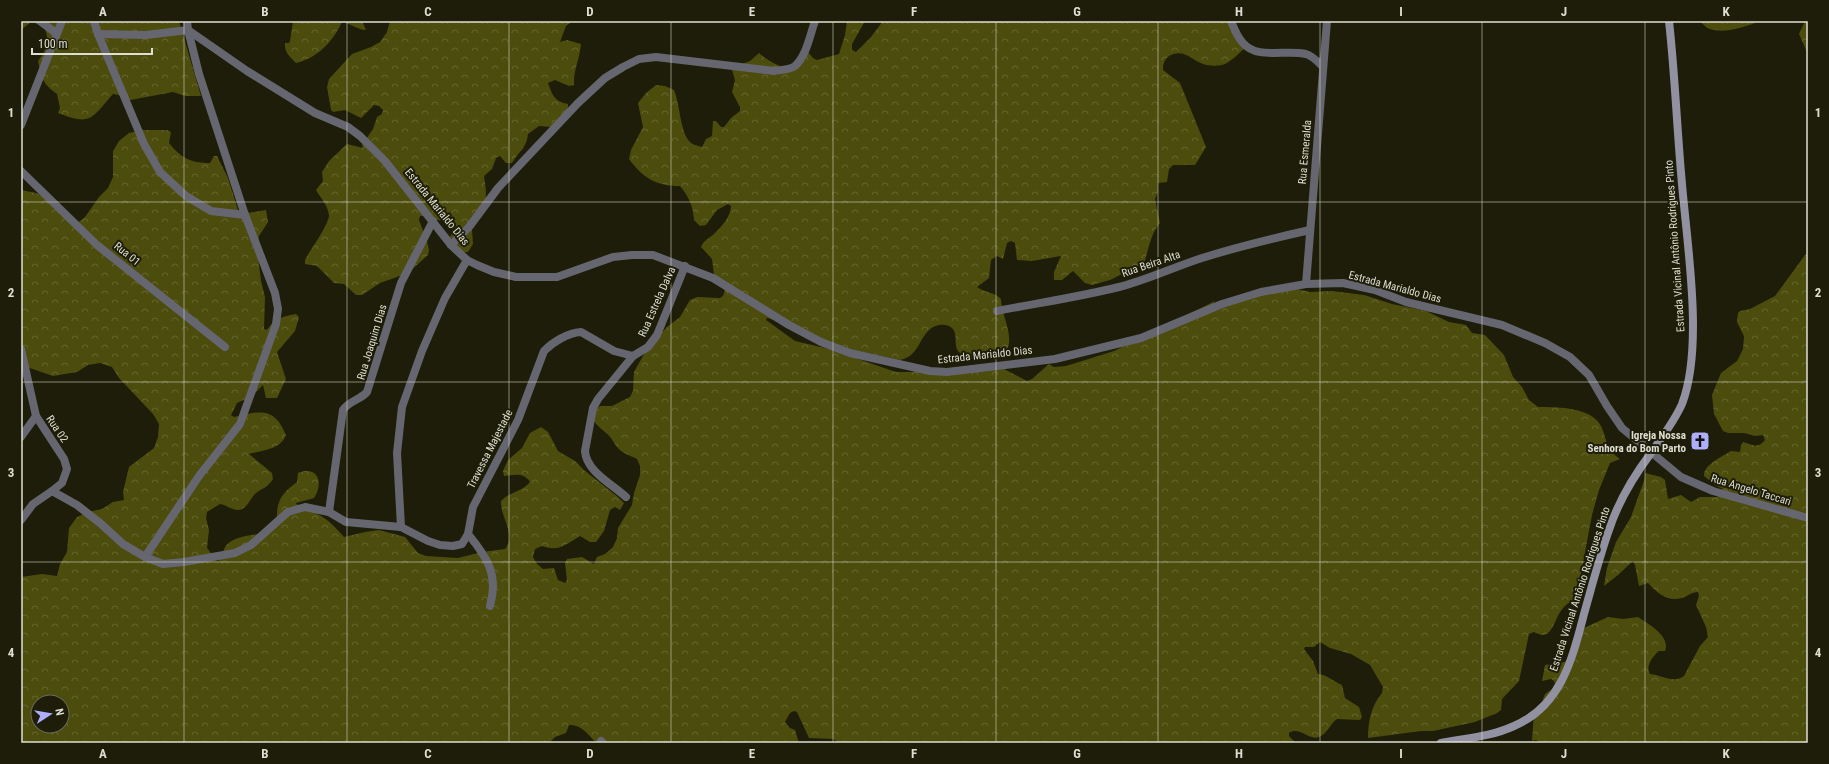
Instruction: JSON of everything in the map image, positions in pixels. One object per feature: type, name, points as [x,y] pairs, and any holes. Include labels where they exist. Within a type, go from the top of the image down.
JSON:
[{"type":"street","points":[[40,21],[56,33]]},
{"type":"street","points":[[21,126],[56,33],[62,21]]},
{"type":"street","points":[[94,21],[144,144],[160,172],[186,196],[211,211],[245,214]]},
{"type":"street","points":[[145,557],[199,476],[240,424],[276,324],[278,309],[275,293],[245,214],[199,74],[187,21]]},
{"type":"street","points":[[451,245],[469,227],[498,188],[573,108],[605,78],[622,67],[639,59],[656,57],[774,71],[786,69],[794,67],[803,54],[815,21]]},
{"type":"street","points":[[1231,21],[1242,42],[1249,49],[1260,52],[1294,52],[1307,54],[1323,67]]},
{"type":"street","name":"Rua Esmeralda","points":[[1306,284],[1327,21]]},
{"type":"street","name":"Estrada Vicinal Antônio Rodrigues Pinto","points":[[1440,743],[1490,736],[1515,726],[1533,716],[1552,697],[1566,675],[1600,555],[1613,518],[1629,485],[1668,430],[1682,404],[1689,381],[1692,345],[1692,298],[1669,21]]},
{"type":"street","points":[[98,34],[146,34],[188,30]]},
{"type":"street","name":"Estrada Marialdo Dias","points":[[188,30],[247,71],[315,113],[348,127],[360,136],[385,161],[451,245],[466,260],[494,272],[516,277],[557,277],[613,257],[632,255],[653,256],[685,266],[713,278],[789,325],[821,342],[850,353],[930,371],[964,370],[1054,359],[1141,338],[1222,304],[1255,294],[1306,284],[1343,283],[1375,290],[1406,302],[1502,325],[1545,343],[1570,357],[1589,375],[1622,428],[1651,452]]},
{"type":"street","name":"Rua 01","points":[[21,171],[97,245],[225,347]]},
{"type":"street","name":"Rua Joaquim Dias","points":[[329,512],[343,410],[347,404],[362,398],[367,392],[401,283],[433,221]]},
{"type":"street","name":"Rua Beira Alta","points":[[997,311],[1118,287],[1140,281],[1161,272],[1203,258],[1256,242],[1310,230]]},
{"type":"street","points":[[401,528],[397,453],[402,407],[422,351],[445,298],[466,260]]},
{"type":"street","name":"Rua Estrela Dalva","points":[[626,497],[592,469],[585,458],[593,408],[598,398],[633,356],[648,347],[657,335],[685,266]]},
{"type":"street","name":"Travessa Majestade","points":[[468,534],[473,507],[518,420],[544,351],[550,345],[568,335],[581,332],[614,351],[633,356]]},
{"type":"street","name":"Rua 02","points":[[21,349],[36,416],[64,458],[67,469],[62,483],[33,504],[21,520]]},
{"type":"street","points":[[21,437],[36,416]]},
{"type":"street","name":"Rua Angelo Taccari","points":[[1651,452],[1681,477],[1713,492],[1808,518]]},
{"type":"street","points":[[52,491],[77,505],[123,544],[145,557],[163,564],[235,553],[251,546],[288,512],[305,507],[329,512],[346,522],[401,528],[440,545],[453,546],[462,544],[468,534],[487,559],[493,573],[493,595],[490,606]]},
{"type":"green space","points":[[21,21],[179,21],[201,96],[185,96],[173,92],[125,101],[119,95],[113,94],[90,118],[77,119],[58,113],[60,108],[57,94],[48,87],[43,80],[38,61],[47,44],[47,36],[44,26],[31,22],[21,30]]},
{"type":"green space","points":[[293,21],[362,21],[366,30],[342,22],[334,36],[324,48],[304,61],[296,63],[285,49],[285,43],[289,43],[290,41]]},
{"type":"green space","points":[[390,21],[573,21],[566,26],[560,42],[567,40],[581,44],[574,85],[569,86],[555,80],[548,83],[557,100],[568,104],[568,110],[552,127],[539,126],[528,134],[524,146],[512,163],[506,163],[500,156],[496,158],[492,169],[484,176],[486,195],[484,203],[471,217],[473,244],[468,252],[457,253],[447,247],[447,242],[454,230],[450,223],[420,216],[419,220],[429,250],[428,255],[408,273],[380,283],[362,295],[356,295],[344,284],[334,283],[317,266],[305,264],[305,260],[323,231],[329,215],[324,202],[316,190],[323,181],[322,172],[329,161],[347,144],[363,148],[362,145],[373,129],[377,117],[382,114],[383,110],[379,106],[374,105],[361,118],[345,110],[333,112],[331,110],[327,87],[329,79],[352,54],[380,42],[387,32]]},
{"type":"green space","points":[[847,21],[865,21],[852,44],[852,50],[856,52],[871,37],[883,21],[1228,21],[1245,48],[1225,64],[1212,66],[1207,65],[1179,53],[1169,56],[1164,62],[1163,70],[1180,83],[1206,147],[1195,165],[1173,165],[1169,169],[1167,182],[1158,183],[1158,192],[1155,199],[1160,223],[1152,237],[1144,263],[1110,280],[1092,285],[1085,283],[1073,271],[1062,280],[1054,280],[1054,272],[1061,256],[1032,261],[1017,260],[1015,243],[1011,241],[1007,243],[1003,259],[997,256],[991,260],[989,278],[977,287],[996,295],[1001,299],[1009,336],[1008,347],[1004,352],[999,356],[985,360],[970,358],[959,352],[956,347],[953,329],[945,325],[932,327],[913,353],[907,358],[900,360],[841,347],[771,319],[767,318],[766,320],[795,341],[829,349],[896,372],[942,372],[1004,369],[1027,381],[1032,379],[1049,364],[1054,367],[1066,366],[1114,351],[1215,301],[1213,304],[1258,293],[1296,289],[1310,292],[1332,291],[1364,295],[1392,304],[1426,311],[1449,322],[1466,325],[1472,333],[1485,335],[1504,355],[1513,377],[1522,387],[1529,400],[1538,407],[1565,408],[1583,412],[1591,416],[1598,421],[1609,448],[1620,459],[1610,463],[1599,490],[1592,515],[1576,600],[1564,607],[1548,633],[1542,635],[1534,632],[1529,634],[1519,681],[1502,699],[1501,710],[1475,722],[1433,731],[1421,731],[1368,738],[1371,714],[1375,703],[1382,693],[1383,687],[1370,665],[1351,654],[1330,648],[1320,642],[1314,647],[1305,647],[1304,649],[1313,661],[1318,674],[1342,685],[1345,698],[1359,707],[1362,717],[1360,720],[1337,719],[1325,733],[1315,738],[1297,731],[1293,731],[1289,733],[1289,736],[1296,743],[839,743],[833,739],[809,738],[797,712],[794,711],[790,713],[785,722],[790,728],[795,730],[799,743],[596,743],[581,728],[569,725],[566,733],[555,737],[549,743],[21,743],[21,577],[42,574],[57,576],[60,564],[67,552],[69,528],[77,517],[88,512],[102,509],[113,502],[124,500],[123,492],[129,467],[154,448],[158,437],[159,424],[153,414],[119,378],[112,367],[100,363],[88,365],[77,372],[53,376],[21,365],[21,190],[36,193],[48,198],[75,225],[85,217],[99,197],[108,188],[113,177],[113,151],[119,141],[129,133],[142,130],[167,130],[171,132],[169,143],[187,159],[197,162],[210,163],[214,156],[217,156],[228,178],[238,210],[248,213],[266,210],[268,222],[259,236],[257,249],[261,281],[265,297],[264,329],[267,330],[276,320],[283,317],[296,314],[299,317],[295,331],[277,352],[286,379],[277,398],[266,398],[263,385],[252,396],[237,403],[231,415],[234,417],[259,412],[271,415],[276,419],[286,435],[280,444],[275,447],[249,454],[272,473],[273,479],[269,484],[256,493],[244,508],[238,510],[220,504],[207,512],[206,518],[209,530],[207,548],[217,561],[220,560],[225,547],[233,540],[245,536],[268,533],[277,520],[277,513],[281,498],[287,490],[297,482],[298,473],[305,471],[314,473],[319,481],[319,487],[314,498],[296,504],[311,510],[322,517],[333,525],[344,537],[379,530],[405,537],[418,553],[426,556],[458,558],[482,552],[505,549],[508,544],[509,532],[501,507],[501,501],[530,482],[522,475],[504,476],[503,471],[508,460],[522,448],[530,433],[541,427],[548,432],[558,451],[575,461],[624,503],[620,510],[615,507],[610,510],[604,531],[596,542],[590,542],[580,536],[562,547],[548,548],[542,546],[535,549],[533,557],[537,564],[543,569],[554,568],[558,580],[565,583],[567,580],[565,563],[567,559],[582,557],[594,564],[597,557],[605,554],[613,547],[617,538],[618,528],[632,505],[640,475],[640,466],[637,459],[620,450],[611,438],[596,424],[593,416],[595,411],[600,406],[612,406],[630,397],[633,391],[634,372],[648,347],[667,327],[680,317],[690,300],[697,297],[720,298],[723,296],[725,290],[714,275],[712,259],[701,247],[726,221],[731,210],[731,206],[728,204],[717,210],[706,225],[700,226],[694,220],[690,202],[680,186],[671,186],[651,180],[634,166],[629,159],[631,150],[643,127],[638,103],[646,93],[656,85],[665,86],[674,90],[684,132],[691,143],[702,147],[706,139],[712,136],[713,121],[716,121],[721,127],[724,127],[731,118],[740,111],[740,107],[732,92],[735,80],[732,70],[734,67],[750,61],[759,53],[772,62],[788,69],[808,52],[817,60],[839,54],[845,35]]},
{"type":"green space","points":[[1700,21],[1760,21],[1742,27],[1722,31],[1709,28]]},
{"type":"green space","points":[[1805,21],[1808,21],[1808,54],[1799,34]]},
{"type":"green space","points":[[1808,253],[1808,743],[1541,743],[1536,740],[1532,741],[1534,713],[1541,704],[1545,694],[1552,689],[1555,684],[1551,679],[1542,681],[1545,665],[1565,662],[1569,657],[1572,642],[1575,636],[1586,627],[1608,617],[1623,619],[1638,617],[1658,631],[1665,640],[1665,651],[1659,651],[1650,661],[1648,668],[1650,674],[1672,679],[1684,676],[1700,646],[1708,637],[1706,627],[1696,605],[1699,596],[1698,592],[1682,598],[1672,599],[1659,594],[1648,583],[1639,586],[1633,561],[1604,586],[1607,568],[1616,542],[1631,517],[1645,478],[1645,473],[1661,477],[1665,480],[1668,499],[1681,495],[1691,502],[1700,497],[1717,497],[1723,489],[1715,485],[1704,476],[1707,468],[1714,461],[1731,451],[1740,452],[1743,442],[1753,445],[1760,445],[1765,440],[1763,435],[1755,436],[1744,433],[1728,433],[1723,431],[1714,414],[1712,395],[1721,373],[1737,361],[1743,349],[1744,336],[1737,322],[1738,313],[1740,311],[1750,309],[1775,296]]},
{"type":"place","name":"Igreja Nossa Senhora do Bom Parto","points":[[1700,441]]}]
